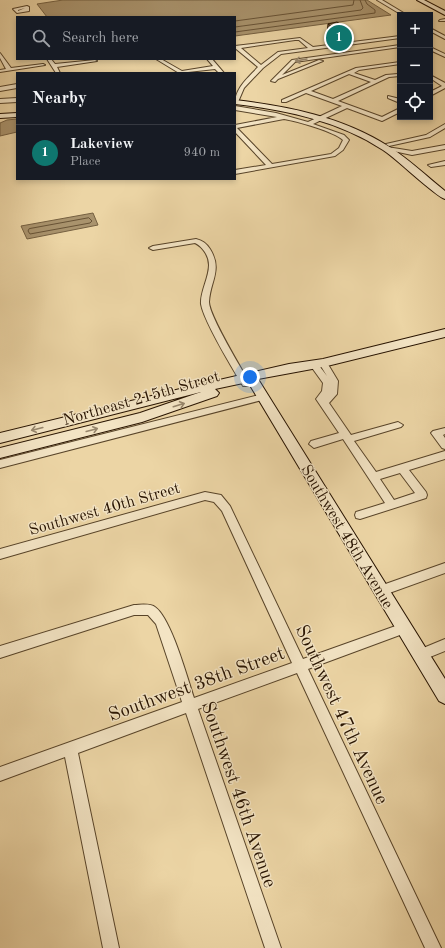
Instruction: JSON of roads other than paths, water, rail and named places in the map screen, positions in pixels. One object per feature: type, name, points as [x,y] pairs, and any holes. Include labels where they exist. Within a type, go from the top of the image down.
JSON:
[{"type":"street","points":[[379,0],[400,12]]},
{"type":"street","points":[[420,0],[445,13]]},
{"type":"street","points":[[16,12],[19,16]]},
{"type":"street","points":[[433,31],[445,39]]},
{"type":"street","points":[[236,98],[242,86],[261,67],[280,53],[397,37]]},
{"type":"street","points":[[236,46],[300,39],[311,48],[310,49]]},
{"type":"street","points":[[438,41],[445,39]]},
{"type":"street","points":[[236,46],[261,67]]},
{"type":"street","points":[[332,56],[274,80],[294,62],[332,56],[397,46]]},
{"type":"street","points":[[433,50],[445,56]]},
{"type":"street","points":[[0,54],[9,69]]},
{"type":"street","points":[[50,60],[57,72]]},
{"type":"street","points":[[160,60],[182,72],[217,67]]},
{"type":"street","points":[[210,60],[221,72]]},
{"type":"street","points":[[53,66],[95,61]]},
{"type":"street","points":[[284,101],[308,92],[358,69],[397,63]]},
{"type":"street","points":[[0,70],[43,65]]},
{"type":"street","points":[[350,73],[376,82]]},
{"type":"street","points":[[332,102],[376,82],[397,75]]},
{"type":"street","points":[[433,78],[445,86],[433,92]]},
{"type":"street","points":[[0,89],[16,86]]},
{"type":"street","points":[[308,92],[342,106],[382,119],[397,112]]},
{"type":"street","points":[[390,97],[397,99]]},
{"type":"street","points":[[0,101],[16,100]]},
{"type":"street","points":[[236,100],[319,117],[397,150],[445,186]]},
{"type":"street","points":[[309,123],[342,106]]},
{"type":"street","points":[[236,108],[255,110],[309,123],[342,136],[346,140],[341,149],[333,155],[236,172]]},
{"type":"street","points":[[251,123],[255,110]]},
{"type":"street","points":[[0,112],[16,112]]},
{"type":"street","points":[[0,116],[16,115]]},
{"type":"street","points":[[236,128],[251,123],[287,117]]},
{"type":"street","points":[[397,150],[417,140],[433,136],[445,126]]},
{"type":"street","points":[[236,129],[270,165]]},
{"type":"street","points":[[417,140],[430,150]]},
{"type":"street","points":[[440,142],[445,147]]},
{"type":"street","points":[[397,150],[430,150],[445,147]]},
{"type":"street","points":[[397,150],[445,196]]},
{"type":"street","points":[[430,165],[445,163]]},
{"type":"street","points":[[153,248],[196,241],[203,244],[212,258],[213,266],[205,303],[209,317],[249,381]]},
{"type":"street","name":"Northeast 215th Street","points":[[0,438],[249,381],[293,373],[318,364],[445,333]]},
{"type":"street","points":[[318,364],[334,381],[333,394],[323,402],[392,505]]},
{"type":"street","name":"Northeast 215th Street","points":[[0,453],[46,447],[249,381]]},
{"type":"street","name":"Southwest 48th Avenue","points":[[249,381],[263,397],[445,695]]},
{"type":"street","points":[[0,464],[46,447],[263,397]]},
{"type":"street","points":[[314,444],[398,425]]},
{"type":"street","points":[[445,431],[436,433],[445,445]]},
{"type":"street","points":[[373,476],[445,455]]},
{"type":"street","points":[[360,515],[422,495],[402,468]]},
{"type":"street","name":"Southwest 40th Street","points":[[0,554],[205,496],[218,498]]},
{"type":"street","name":"Southwest 47th Avenue","points":[[218,498],[226,509],[433,948]]},
{"type":"street","points":[[381,591],[445,568]]},
{"type":"street","name":"Southwest 46th Avenue","points":[[0,652],[134,610],[151,610],[161,621],[274,948]]},
{"type":"street","name":"Southwest 38th Street","points":[[0,774],[404,628]]},
{"type":"street","points":[[420,654],[445,645]]},
{"type":"street","points":[[70,749],[111,948]]},
{"type":"water","points":[[63,0],[367,0],[391,15],[236,36],[236,16],[46,16],[37,4]]},
{"type":"water","points":[[16,119],[16,132],[0,136],[0,123],[7,120]]},
{"type":"water","points":[[93,213],[98,225],[27,239],[21,226]]},
{"type":"place","name":"Lakeview","points":[[339,38]]}]
